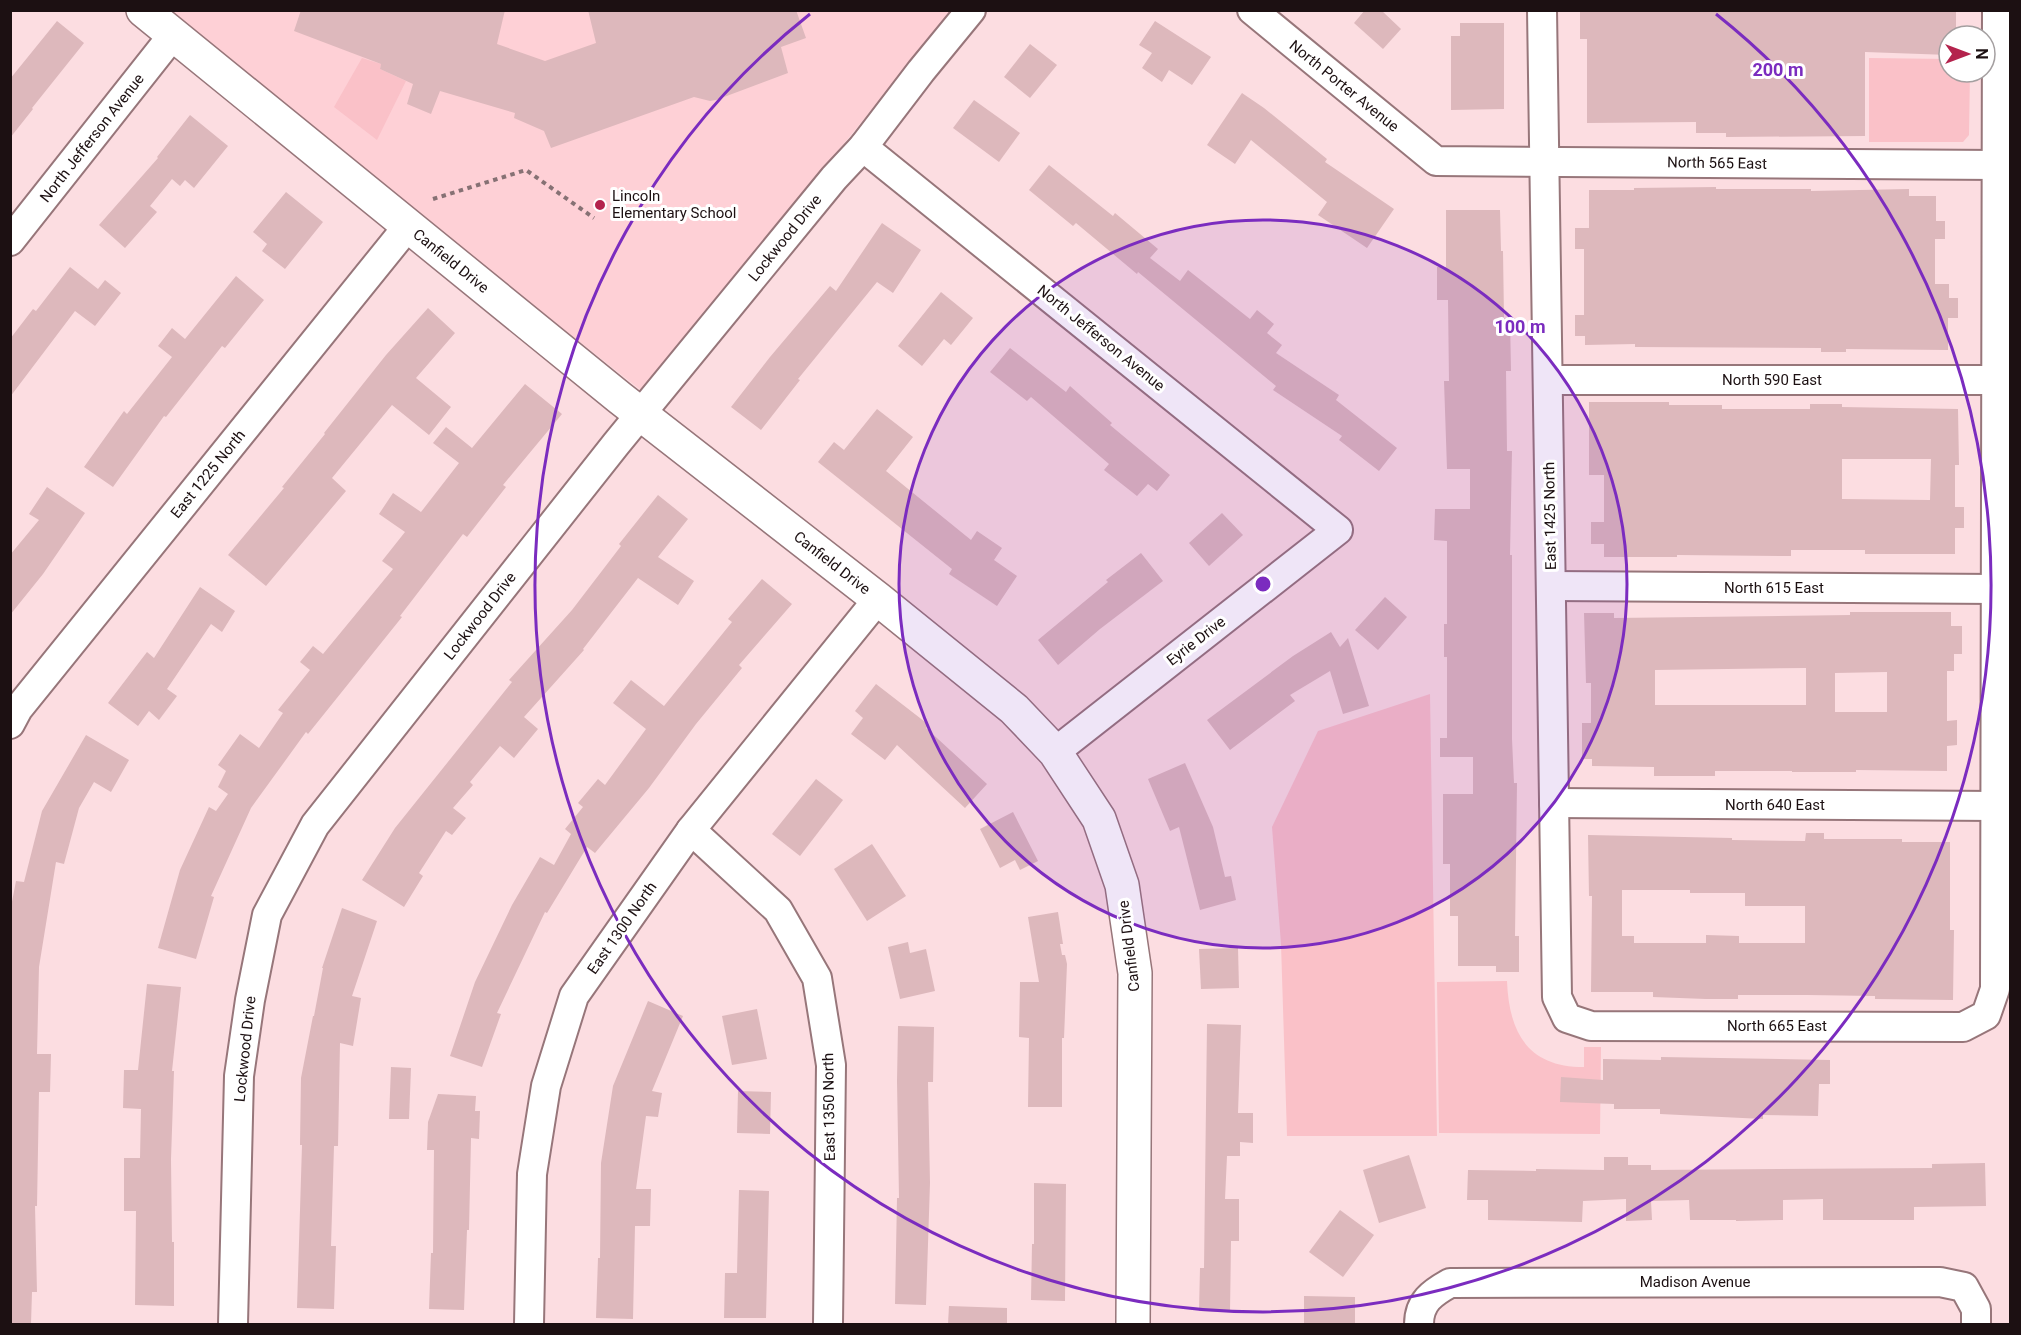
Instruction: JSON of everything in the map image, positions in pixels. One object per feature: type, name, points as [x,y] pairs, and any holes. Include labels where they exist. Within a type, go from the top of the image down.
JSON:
[{"type":"street","name":"Canfield Drive","points":[[143,10],[640,414],[878,599],[1014,709],[1055,752],[1099,819],[1122,885],[1136,973],[1133,1324]]},
{"type":"street","name":"Lockwood Drive","points":[[233,1324],[239,1076],[250,1000],[267,915],[315,825],[640,414],[834,178],[864,147],[921,71],[971,10]]},
{"type":"street","name":"North Porter Avenue","points":[[1252,10],[1436,160]]},
{"type":"street","name":"East 1425 North","points":[[1542,10],[1557,997],[1567,1018]]},
{"type":"street","points":[[1996,806],[1997,10]]},
{"type":"street","name":"North Jefferson Avenue","points":[[10,241],[173,35]]},
{"type":"street","name":"North Jefferson Avenue","points":[[864,147],[1338,530]]},
{"type":"street","name":"North 565 East","points":[[1436,160],[1997,165]]},
{"type":"street","name":"East 1225 North","points":[[10,724],[18,709],[408,226]]},
{"type":"street","name":"North 590 East","points":[[1548,380],[1997,380]]},
{"type":"street","name":"Eyrie Drive","points":[[1055,752],[1338,530]]},
{"type":"street","name":"North 615 East","points":[[1551,586],[1996,589]]},
{"type":"street","name":"East 1300 North","points":[[529,1324],[532,1174],[546,1086],[574,996],[691,830],[878,599]]},
{"type":"street","name":"North 640 East","points":[[1554,803],[1996,806]]},
{"type":"street","name":"North 665 East","points":[[1567,1018],[1591,1026],[1963,1027],[1986,1015],[1995,989],[1996,806]]},
{"type":"street","name":"East 1350 North","points":[[691,830],[778,910],[817,978],[831,1065],[828,1324]]},
{"type":"street","name":"Madison Avenue","points":[[1419,1324],[1419,1317],[1430,1294],[1450,1283],[1940,1282],[1964,1287],[1976,1309],[1976,1324]]},
{"type":"path","points":[[434,199],[526,170],[594,218]]},
{"type":"shaded area","name":"Lincoln Elementary School","points":[[161,11],[952,11],[642,391]]},
{"type":"shaded area","points":[[362,58],[381,64],[380,69],[406,81],[377,140],[334,107]]},
{"type":"shaded area","points":[[1869,58],[1937,59],[1937,84],[1970,84],[1969,135],[1963,142],[1869,142]]},
{"type":"shaded area","points":[[1430,694],[1437,1136],[1287,1136],[1281,944],[1272,827],[1318,731]]},
{"type":"shaded area","points":[[1507,981],[1512,1016],[1517,1031],[1525,1044],[1536,1054],[1549,1061],[1584,1067],[1584,1047],[1601,1047],[1600,1134],[1439,1133],[1437,982]]},
{"type":"building","points":[[301,10],[505,10],[497,44],[545,61],[596,43],[588,10],[796,10],[806,38],[781,47],[788,73],[716,100],[710,101],[694,97],[551,148],[544,131],[514,118],[515,113],[440,91],[431,114],[407,104],[413,84],[380,69],[381,64],[294,31]]},
{"type":"building","points":[[1365,10],[1381,10],[1401,29],[1383,49],[1354,23]]},
{"type":"building","points":[[1580,10],[1956,10],[1956,24],[1937,24],[1937,55],[1865,52],[1865,136],[1726,137],[1726,133],[1696,133],[1696,122],[1587,123],[1587,39],[1580,39]]},
{"type":"building","points":[[57,21],[84,43],[10,138],[10,79]]},
{"type":"building","points":[[1155,21],[1211,57],[1192,85],[1169,70],[1162,82],[1142,68],[1152,53],[1139,45]]},
{"type":"building","points":[[1460,23],[1504,23],[1504,109],[1451,110],[1451,36],[1460,36]]},
{"type":"building","points":[[1030,44],[1057,65],[1030,98],[1004,77]]},
{"type":"building","points":[[1242,93],[1327,159],[1325,162],[1394,209],[1367,248],[1318,215],[1327,202],[1251,140],[1235,164],[1207,145]]},
{"type":"building","points":[[974,100],[1020,133],[999,162],[953,128]]},
{"type":"building","points":[[190,115],[228,146],[194,188],[185,180],[180,186],[172,179],[150,206],[157,212],[125,248],[99,225],[158,158]]},
{"type":"building","points":[[1049,165],[1113,216],[1115,213],[1158,249],[1150,258],[1180,281],[1188,270],[1250,319],[1257,310],[1274,324],[1267,333],[1282,345],[1276,353],[1339,395],[1336,400],[1397,448],[1379,471],[1339,440],[1342,436],[1273,390],[1276,386],[1138,272],[1137,274],[1076,223],[1073,226],[1029,190]]},
{"type":"building","points":[[1716,187],[1716,189],[1811,189],[1811,191],[1909,189],[1909,196],[1936,196],[1936,221],[1945,221],[1945,239],[1935,239],[1935,284],[1949,284],[1949,298],[1958,298],[1958,318],[1948,318],[1948,350],[1846,349],[1846,352],[1821,352],[1821,348],[1585,345],[1585,336],[1575,336],[1575,315],[1584,315],[1584,249],[1575,249],[1575,228],[1589,228],[1589,190]]},
{"type":"building","points":[[286,192],[323,222],[285,269],[262,251],[267,244],[253,232]]},
{"type":"building","points":[[1446,210],[1500,210],[1504,318],[1510,318],[1511,371],[1506,371],[1507,451],[1512,451],[1510,555],[1512,555],[1512,739],[1514,783],[1517,783],[1515,936],[1519,936],[1519,972],[1496,972],[1496,966],[1458,966],[1458,916],[1450,916],[1450,864],[1443,864],[1443,794],[1473,794],[1473,757],[1440,757],[1440,738],[1447,738],[1447,657],[1444,657],[1444,624],[1447,624],[1447,541],[1434,540],[1435,509],[1470,509],[1470,469],[1447,469],[1444,381],[1449,381],[1448,300],[1437,300],[1437,267],[1446,267]]},
{"type":"building","points":[[882,223],[921,250],[893,293],[877,282],[798,379],[800,380],[761,430],[731,407],[830,286],[836,291]]},
{"type":"building","points":[[70,267],[98,289],[105,280],[121,293],[95,326],[75,311],[10,397],[10,339],[33,309],[36,311]]},
{"type":"building","points":[[236,276],[264,300],[225,348],[222,346],[166,417],[164,416],[113,487],[84,467],[124,411],[127,414],[172,357],[158,346],[172,328],[185,339]]},
{"type":"building","points":[[941,292],[973,318],[951,345],[944,339],[922,366],[898,346]]},
{"type":"building","points":[[428,308],[455,333],[416,378],[451,407],[429,435],[392,405],[332,478],[346,491],[266,586],[228,555],[284,488],[282,487],[386,355]]},
{"type":"building","points":[[1010,348],[1066,392],[1070,386],[1112,423],[1110,425],[1170,475],[1157,491],[1148,484],[1137,496],[1104,470],[1109,464],[1031,397],[1027,401],[990,372]]},
{"type":"building","points":[[525,384],[562,414],[503,485],[506,487],[467,537],[463,534],[400,616],[402,617],[308,734],[306,732],[251,808],[211,896],[214,897],[196,959],[158,948],[180,870],[209,807],[216,811],[228,794],[218,787],[226,771],[218,765],[240,734],[259,748],[283,713],[278,710],[310,670],[300,662],[313,646],[323,654],[393,569],[382,561],[405,532],[379,514],[393,493],[421,512],[459,463],[433,443],[446,427],[472,448]]},
{"type":"building","points":[[1589,402],[1669,402],[1669,405],[1722,405],[1722,409],[1810,409],[1810,404],[1842,404],[1842,407],[1958,409],[1959,465],[1955,465],[1955,507],[1964,507],[1964,528],[1955,528],[1955,554],[1865,554],[1865,550],[1791,550],[1791,556],[1604,557],[1604,544],[1591,544],[1591,522],[1604,522],[1604,475],[1589,475]],"holes":[[[1842,459],[1931,459],[1930,500],[1842,499]]]},
{"type":"building","points":[[877,409],[913,437],[886,471],[971,540],[977,531],[1002,548],[994,560],[1017,576],[997,606],[949,574],[952,569],[818,462],[834,442],[844,450]]},
{"type":"building","points":[[47,487],[85,513],[43,574],[10,615],[10,555],[39,520],[29,514]]},
{"type":"building","points":[[658,495],[688,519],[658,557],[694,581],[678,605],[638,578],[584,650],[524,717],[538,729],[514,758],[500,746],[470,782],[473,785],[453,808],[466,818],[452,835],[446,831],[419,873],[423,876],[404,907],[362,880],[395,828],[512,682],[509,680],[572,610],[621,546],[619,544]]},
{"type":"building","points":[[1222,513],[1243,535],[1209,566],[1189,543]]},
{"type":"building","points":[[1141,553],[1163,581],[1100,629],[1058,665],[1038,640],[1108,582],[1106,580]]},
{"type":"building","points":[[762,579],[792,604],[739,665],[742,668],[696,724],[649,788],[595,853],[587,847],[547,913],[545,912],[497,1013],[501,1014],[482,1067],[450,1056],[475,982],[512,905],[540,857],[554,865],[571,834],[565,829],[583,807],[578,803],[598,779],[605,785],[646,729],[613,703],[631,680],[664,706],[732,622],[728,619]]},
{"type":"building","points":[[200,587],[235,611],[222,632],[211,624],[167,689],[177,696],[159,720],[149,711],[138,726],[108,703],[147,652],[154,658]]},
{"type":"building","points":[[1385,597],[1407,617],[1378,650],[1355,630]]},
{"type":"building","points":[[1850,612],[1951,612],[1951,626],[1962,626],[1962,654],[1954,654],[1954,671],[1947,671],[1947,721],[1957,720],[1957,745],[1947,746],[1947,771],[1715,771],[1715,776],[1654,776],[1654,767],[1592,766],[1592,759],[1582,759],[1582,723],[1591,723],[1591,683],[1586,683],[1584,613],[1614,613],[1614,618],[1850,615]],"holes":[[[1806,668],[1806,705],[1655,705],[1655,670]],[[1887,672],[1887,712],[1835,712],[1835,673]]]},
{"type":"building","points":[[1331,632],[1340,647],[1348,638],[1369,706],[1343,714],[1330,671],[1290,695],[1295,701],[1230,750],[1207,720],[1293,656]]},
{"type":"building","points":[[876,684],[929,725],[926,728],[987,784],[965,808],[897,745],[885,760],[851,734],[863,718],[855,711]]},
{"type":"building","points":[[86,735],[129,760],[111,792],[94,782],[79,808],[64,864],[56,862],[39,967],[37,1054],[51,1054],[50,1092],[39,1092],[37,1206],[35,1206],[37,1292],[32,1292],[31,1324],[10,1324],[10,912],[16,881],[24,882],[42,811]]},
{"type":"building","points":[[1185,763],[1213,827],[1225,877],[1231,876],[1236,900],[1200,910],[1179,827],[1170,831],[1148,779]]},
{"type":"building","points":[[816,779],[843,800],[800,856],[772,834]]},
{"type":"building","points":[[1013,812],[1038,861],[1020,870],[1015,860],[1000,868],[980,829]]},
{"type":"building","points":[[1806,833],[1824,833],[1824,839],[1902,839],[1902,842],[1950,842],[1950,930],[1954,930],[1953,1000],[1807,995],[1738,995],[1738,999],[1706,999],[1653,997],[1653,992],[1591,992],[1592,896],[1589,896],[1588,835],[1805,841]],"holes":[[[1622,890],[1690,890],[1690,893],[1745,893],[1745,906],[1805,906],[1805,943],[1739,943],[1739,936],[1706,935],[1706,943],[1634,943],[1634,936],[1622,936]]]},
{"type":"building","points":[[872,844],[906,896],[867,921],[834,869]]},
{"type":"building","points":[[342,908],[377,921],[352,996],[361,998],[353,1046],[340,1043],[338,1146],[334,1146],[331,1246],[336,1246],[334,1309],[297,1308],[302,1145],[300,1145],[301,1078],[322,968]]},
{"type":"building","points":[[1058,912],[1063,944],[1060,944],[1067,964],[1064,1038],[1062,1038],[1062,1107],[1028,1107],[1029,1038],[1019,1037],[1020,982],[1039,982],[1028,917]]},
{"type":"building","points":[[908,942],[910,953],[926,949],[935,991],[900,999],[888,947]]},
{"type":"building","points":[[1238,948],[1239,988],[1201,989],[1199,949]]},
{"type":"building","points":[[147,984],[181,987],[172,1071],[174,1071],[171,1159],[174,1306],[135,1305],[136,1211],[124,1211],[124,1158],[140,1158],[141,1109],[123,1108],[124,1070],[138,1070]]},
{"type":"building","points":[[648,1001],[683,1016],[652,1091],[662,1093],[658,1117],[646,1116],[636,1189],[651,1189],[650,1226],[635,1226],[633,1319],[596,1318],[598,1258],[600,1258],[601,1163],[613,1086]]},
{"type":"building","points":[[757,1009],[767,1059],[732,1065],[722,1016]]},
{"type":"building","points":[[1207,1024],[1241,1025],[1238,1113],[1253,1113],[1253,1143],[1240,1142],[1240,1156],[1227,1156],[1225,1199],[1239,1199],[1239,1241],[1231,1241],[1230,1312],[1199,1311],[1200,1268],[1204,1268]]},
{"type":"building","points":[[898,1026],[934,1027],[933,1082],[928,1082],[930,1183],[926,1305],[895,1304],[897,1198],[899,1198]]},
{"type":"building","points":[[1661,1057],[1830,1060],[1830,1084],[1819,1084],[1818,1116],[1763,1115],[1763,1119],[1660,1114],[1660,1109],[1614,1109],[1614,1104],[1560,1102],[1561,1077],[1603,1080],[1603,1059],[1661,1060]]},
{"type":"building","points":[[391,1067],[411,1068],[409,1119],[389,1119]]},
{"type":"building","points":[[738,1091],[771,1092],[770,1134],[737,1133]]},
{"type":"building","points":[[438,1094],[476,1096],[475,1111],[480,1111],[479,1139],[471,1138],[464,1310],[429,1309],[431,1253],[433,1253],[434,1150],[427,1150],[428,1122]]},
{"type":"building","points":[[1409,1155],[1426,1208],[1379,1223],[1363,1170]]},
{"type":"building","points":[[1604,1157],[1628,1157],[1628,1165],[1651,1165],[1651,1170],[1932,1168],[1932,1164],[1985,1163],[1986,1206],[1914,1207],[1914,1220],[1823,1220],[1823,1199],[1783,1200],[1783,1220],[1736,1221],[1690,1220],[1689,1200],[1651,1201],[1652,1220],[1626,1221],[1626,1199],[1583,1201],[1582,1222],[1488,1220],[1488,1200],[1467,1200],[1468,1170],[1604,1170]]},
{"type":"building","points":[[1034,1183],[1066,1184],[1065,1301],[1031,1300]]},
{"type":"building","points":[[739,1190],[769,1191],[766,1318],[724,1318],[725,1273],[737,1273]]},
{"type":"building","points":[[1340,1210],[1374,1235],[1343,1277],[1309,1252]]},
{"type":"building","points":[[1304,1296],[1355,1297],[1355,1324],[1304,1324]]},
{"type":"building","points":[[949,1306],[1007,1308],[1007,1324],[948,1324]]},
{"type":"place","name":"Lincoln Elementary School","points":[[600,205]]}]
